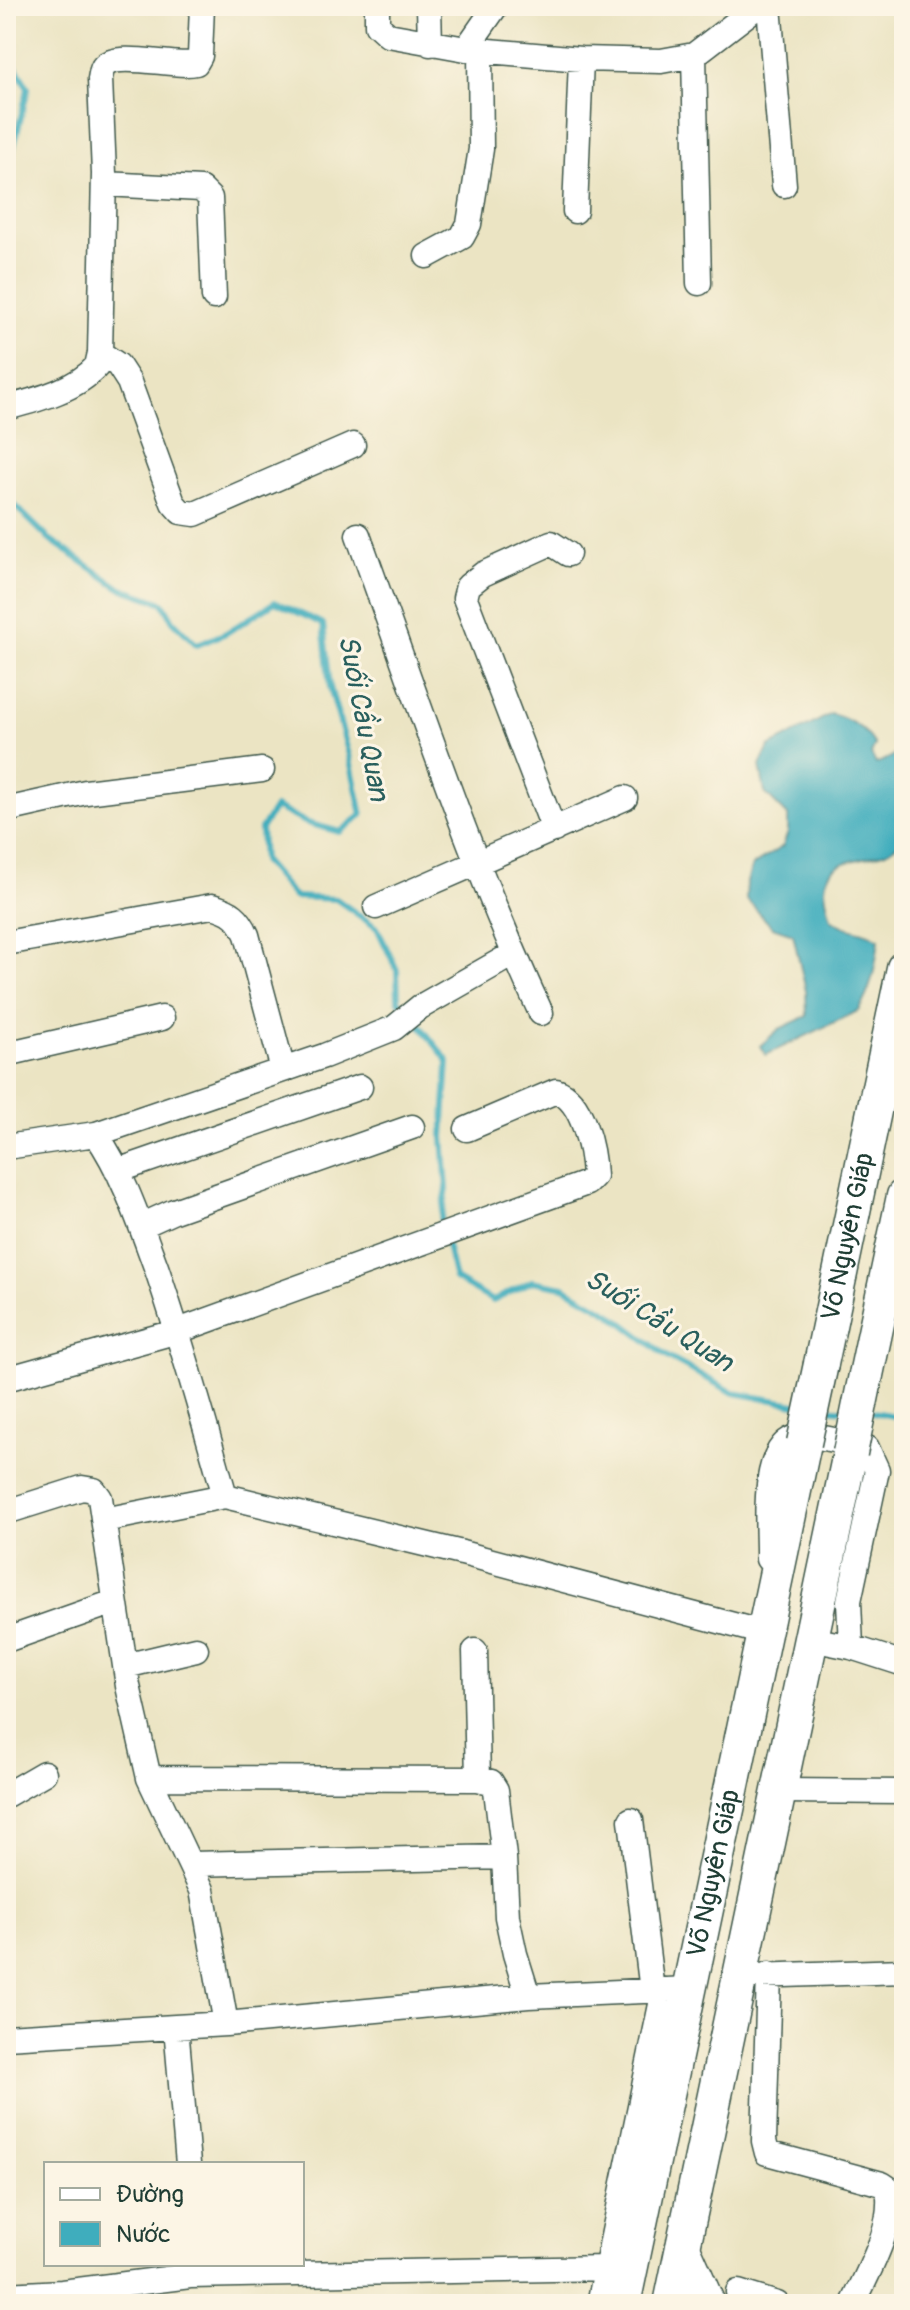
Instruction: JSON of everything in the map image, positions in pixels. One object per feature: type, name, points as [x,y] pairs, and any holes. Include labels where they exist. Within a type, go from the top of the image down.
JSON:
[{"type":"highway","name":"Võ Nguyên Giáp","points":[[623,2304],[668,1990],[760,1632],[804,1443],[904,968]]},
{"type":"highway","name":"Võ Nguyên Giáp","points":[[671,2304],[754,1976],[779,1791],[904,1196]]},
{"type":"highway","points":[[683,2248],[723,2298]]},
{"type":"street","points":[[6,408],[34,400],[90,374],[97,366],[100,353],[104,184],[102,69],[107,64],[128,60],[196,63],[200,56],[202,6]]},
{"type":"street","points":[[377,6],[377,25],[388,35],[430,44],[581,59],[661,61],[694,55],[758,6]]},
{"type":"street","points":[[429,6],[430,44]]},
{"type":"street","points":[[427,256],[462,237],[469,224],[481,149],[473,50],[496,6]]},
{"type":"street","points":[[769,6],[784,185]]},
{"type":"street","points":[[694,55],[699,283]]},
{"type":"street","points":[[575,211],[581,59]]},
{"type":"street","points":[[104,184],[201,189],[210,198],[214,297]]},
{"type":"street","points":[[100,353],[118,365],[129,382],[173,503],[181,512],[195,514],[353,445]]},
{"type":"street","points":[[358,535],[513,954],[541,1013]]},
{"type":"street","points":[[554,830],[465,598],[468,586],[483,574],[551,543],[568,554]]},
{"type":"street","points":[[6,810],[86,792],[262,770]]},
{"type":"street","points":[[376,907],[625,798]]},
{"type":"street","points":[[6,943],[212,906],[225,910],[239,918],[247,935],[283,1070]]},
{"type":"street","points":[[6,1147],[96,1134],[394,1028],[420,1007],[513,954]]},
{"type":"street","points":[[6,1054],[162,1018]]},
{"type":"street","points":[[117,1171],[360,1087]]},
{"type":"street","points":[[6,1379],[178,1331],[587,1183],[594,1176],[593,1153],[575,1105],[567,1094],[556,1091],[467,1129]]},
{"type":"street","points":[[141,1226],[174,1211],[412,1127]]},
{"type":"street","points":[[96,1134],[114,1161],[141,1226],[178,1331],[225,1496]]},
{"type":"street","points":[[104,1520],[225,1496],[448,1549],[760,1632],[768,1562],[771,1467],[788,1439],[806,1436],[867,1448],[877,1470],[849,1601],[851,1647]]},
{"type":"street","points":[[6,1512],[82,1488],[94,1490],[100,1498],[125,1666],[149,1778],[202,1890],[226,2024]]},
{"type":"street","points":[[6,1640],[114,1602]]},
{"type":"street","points":[[811,1639],[851,1647],[904,1664]]},
{"type":"street","points":[[125,1666],[196,1649]]},
{"type":"street","points":[[475,1651],[478,1779]]},
{"type":"street","points":[[6,1795],[44,1773]]},
{"type":"street","points":[[149,1778],[478,1779],[491,1782],[496,1790],[504,1857],[507,1917],[528,1996]]},
{"type":"street","points":[[779,1791],[904,1792]]},
{"type":"street","points":[[599,2304],[668,1990],[631,1820]]},
{"type":"street","points":[[192,1864],[504,1857]]},
{"type":"street","points":[[853,2304],[883,2231],[890,2197],[888,2188],[767,2153],[754,1976],[904,1971]]},
{"type":"street","points":[[6,2037],[226,2024],[528,1996],[668,1990]]},
{"type":"street","points":[[176,2027],[188,2162]]},
{"type":"street","points":[[6,2295],[62,2292],[190,2276],[607,2268]]},
{"type":"street","points":[[723,2298],[777,2304]]},
{"type":"water","points":[[831,714],[851,722],[866,733],[875,745],[871,754],[876,764],[904,751],[904,832],[897,844],[887,851],[848,862],[828,875],[825,893],[831,919],[879,939],[875,967],[863,1003],[858,1011],[766,1055],[760,1046],[779,1029],[807,1016],[806,991],[793,934],[772,927],[746,899],[752,866],[783,846],[788,832],[788,816],[765,793],[760,766],[769,747]]},
{"type":"waterway","points":[[6,51],[28,88],[6,178]]},
{"type":"waterway","name":"Suối Cầu Quan","points":[[6,497],[48,538],[120,588],[163,603],[173,621],[197,645],[226,633],[275,602],[323,624],[330,687],[362,815],[340,832],[307,823],[275,807],[261,829],[263,861],[294,897],[336,899],[377,928],[397,970],[398,1000],[406,1009]]},
{"type":"waterway","name":"Suối Cầu Quan","points":[[414,1018],[448,1061],[443,1137],[447,1189],[441,1220],[443,1230]]},
{"type":"waterway","name":"Suối Cầu Quan","points":[[446,1241],[455,1279],[493,1301],[532,1281],[564,1287],[611,1314],[669,1358],[734,1393],[801,1405]]},
{"type":"waterway","name":"Suối Cầu Quan","points":[[824,1408],[849,1410]]},
{"type":"waterway","name":"Suối Cầu Quan","points":[[868,1411],[904,1418]]}]
